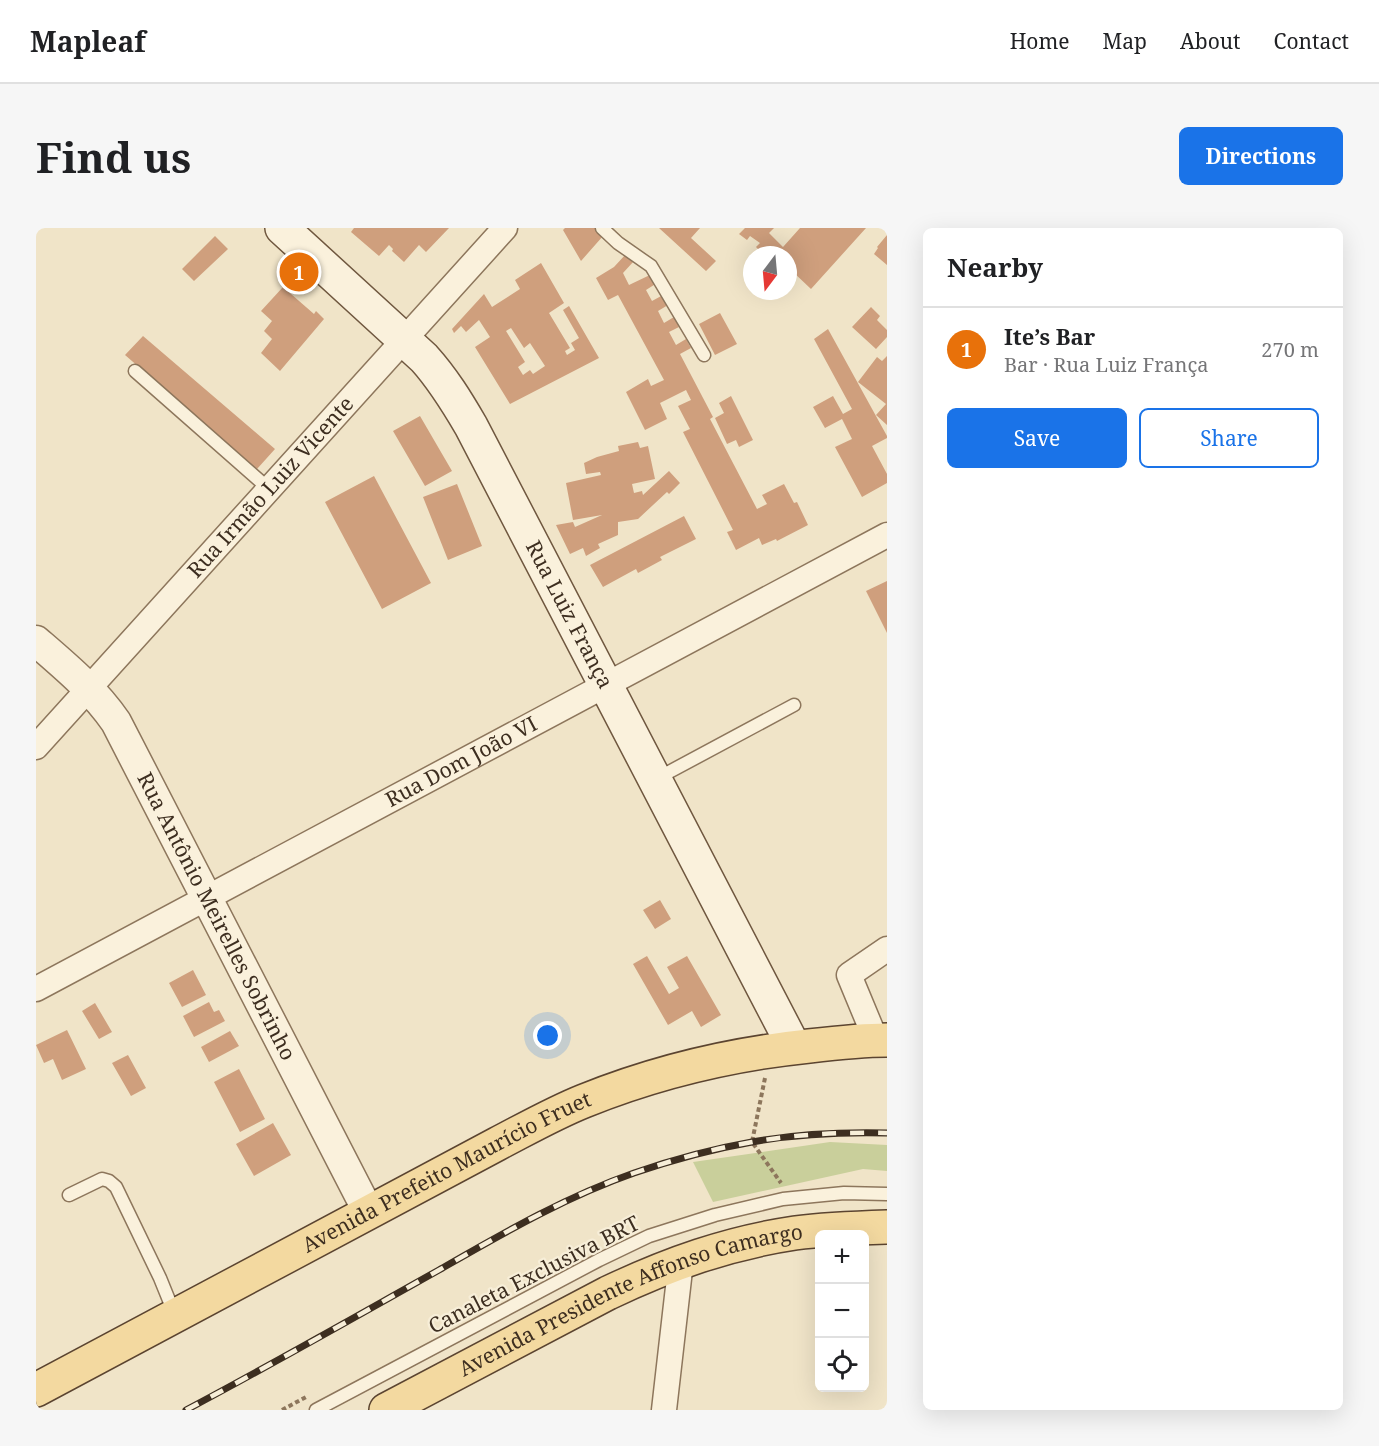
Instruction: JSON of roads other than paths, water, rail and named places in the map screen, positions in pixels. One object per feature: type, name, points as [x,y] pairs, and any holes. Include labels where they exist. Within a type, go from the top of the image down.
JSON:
[{"type":"main road","name":"Rua Luiz França","points":[[282,228],[405,339],[441,377],[462,410],[655,780],[779,1049]]},
{"type":"main road","name":"Avenida Prefeito Maurício Fruet","points":[[36,1390],[540,1121],[583,1102],[668,1072],[718,1059],[779,1049],[881,1040]]},
{"type":"main road","name":"Avenida Presidente Affonso Camargo","points":[[386,1410],[608,1293],[681,1261],[749,1241],[796,1233],[887,1227]]},
{"type":"street","name":"Rua Irmão Luiz Vicente","points":[[36,747],[505,228]]},
{"type":"street","name":"Rua Dom João VI","points":[[36,989],[887,535]]},
{"type":"street","name":"Rua Antônio Meirelles Sobrinho","points":[[36,641],[89,688],[116,722],[369,1213]]},
{"type":"street","points":[[881,1040],[849,975],[887,949]]},
{"type":"street","points":[[664,1410],[681,1261]]},
{"type":"lane","points":[[602,228],[618,243],[651,266],[704,355]]},
{"type":"lane","points":[[135,371],[269,489]]},
{"type":"lane","points":[[655,780],[794,705]]},
{"type":"lane","points":[[69,1195],[102,1179],[109,1180],[116,1187],[176,1316]]},
{"type":"lane","name":"Canaleta Exclusiva BRT","points":[[316,1410],[599,1260],[649,1236],[715,1215],[783,1200],[844,1193],[887,1194]]},
{"type":"railway","points":[[186,1410],[510,1230],[608,1183],[677,1159],[752,1142],[819,1134],[887,1133]]},
{"type":"place","name":"Ite’s Bar","points":[[299,272]]}]
